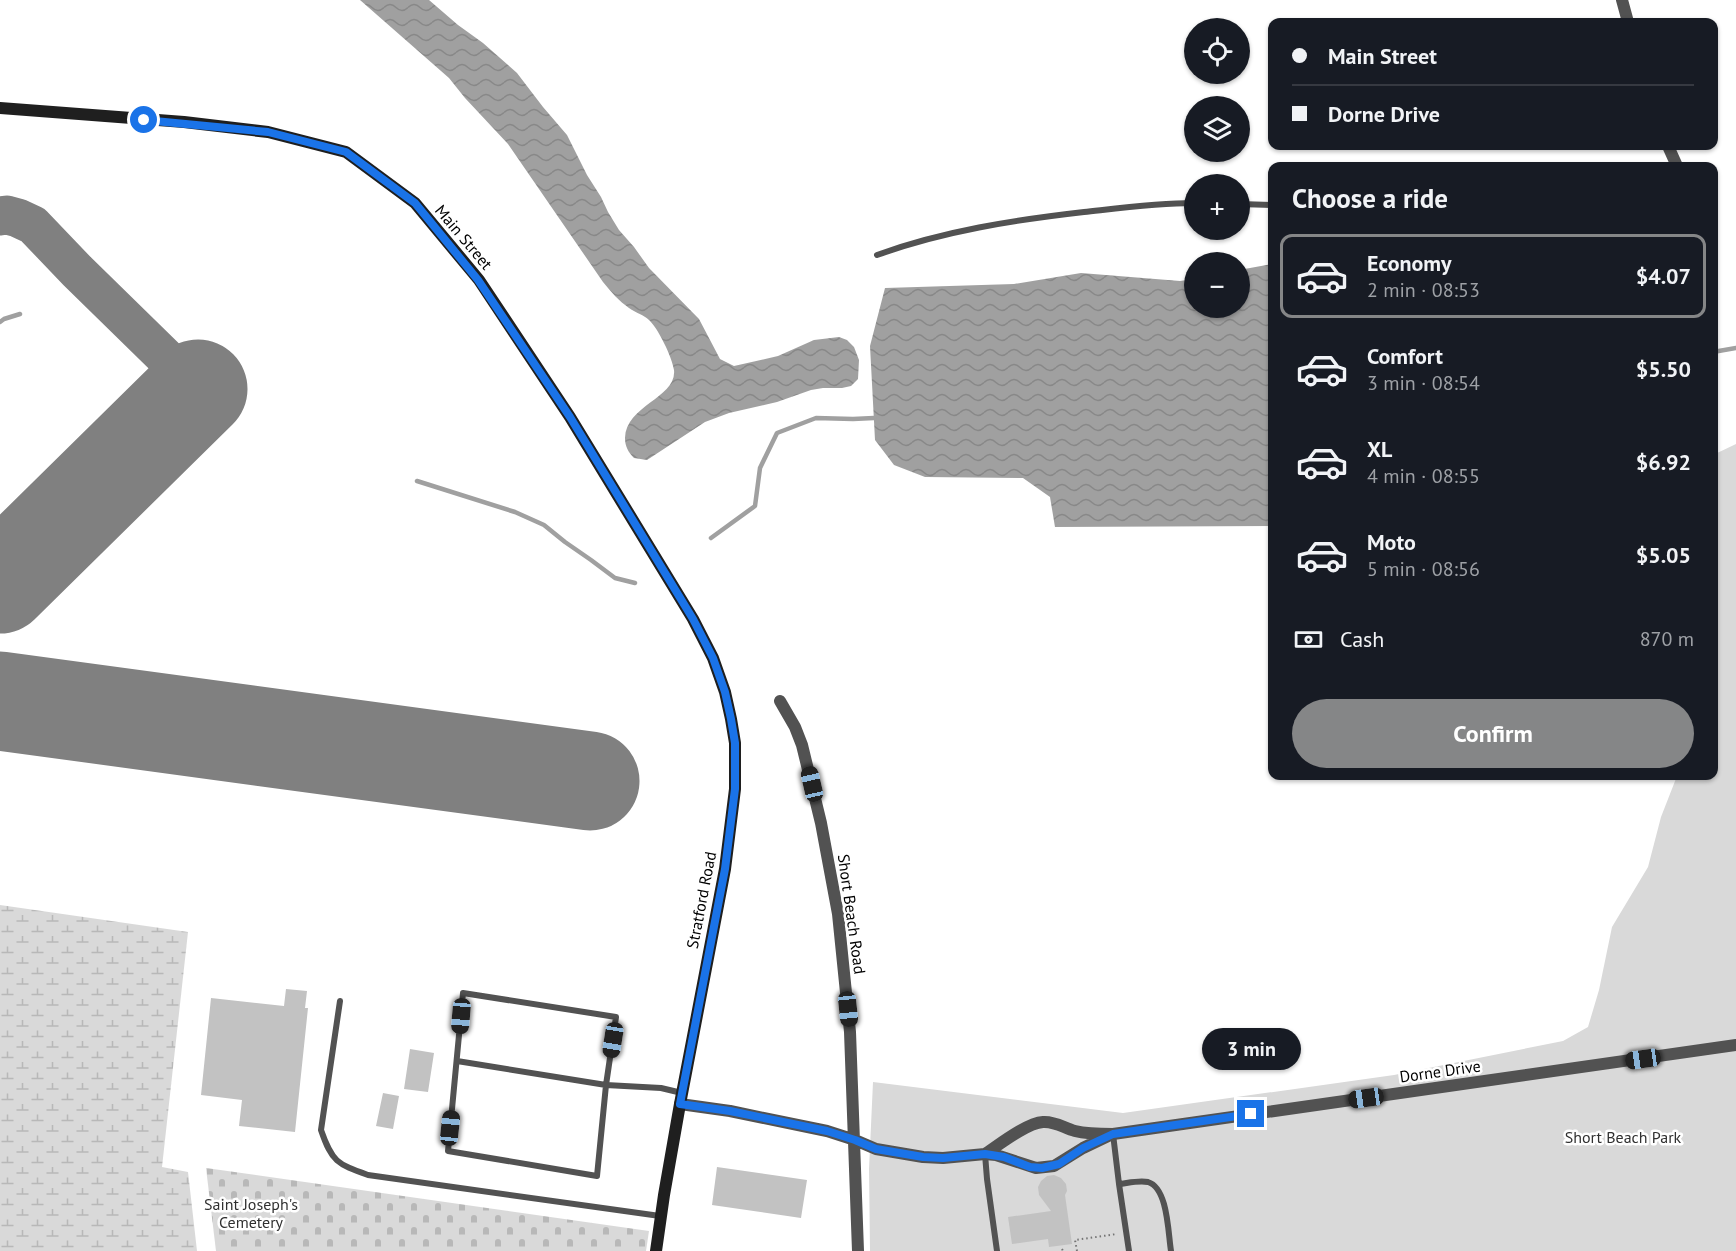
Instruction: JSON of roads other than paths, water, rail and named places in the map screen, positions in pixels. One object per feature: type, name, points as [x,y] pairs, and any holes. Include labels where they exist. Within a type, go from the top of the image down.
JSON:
[{"type":"main road","name":"Main Street","points":[[0,108],[268,132],[346,152],[415,203],[478,280],[570,417],[663,567]]},
{"type":"main road","name":"Stratford Road","points":[[656,1251],[681,1098],[729,841],[736,763],[731,719],[725,692],[713,658],[663,567]]},
{"type":"street","points":[[1622,0],[1628,18]]},
{"type":"street","name":"Short Beach Road","points":[[780,701],[802,745],[821,823],[838,914],[850,1032],[858,1251]]},
{"type":"street","name":"Dorne Drive","points":[[985,1154],[1026,1127],[1038,1122],[1050,1122],[1088,1133],[1113,1134],[1736,1045]]},
{"type":"street","points":[[681,1098],[794,1123],[855,1140]]},
{"type":"street","name":"Dorne Drive","points":[[855,1140],[876,1149],[923,1157],[943,1158],[985,1154],[1004,1157],[1030,1167],[1047,1168],[1059,1164],[1083,1148],[1113,1134]]},
{"type":"lane","points":[[877,255],[899,247],[997,224],[1138,206],[1184,204]]},
{"type":"lane","points":[[1250,204],[1268,205]]},
{"type":"lane","points":[[463,993],[616,1017],[606,1085],[597,1176],[448,1151],[463,993]]},
{"type":"lane","points":[[340,1000],[321,1130],[328,1149],[342,1166],[368,1175],[661,1216]]},
{"type":"lane","points":[[458,1061],[606,1085],[661,1088],[681,1098]]},
{"type":"lane","points":[[1113,1134],[1130,1251]]},
{"type":"lane","points":[[985,1154],[997,1251]]},
{"type":"lane","points":[[1119,1184],[1146,1182],[1158,1190],[1163,1199],[1171,1251]]},
{"type":"water","points":[[360,0],[429,0],[517,73],[567,135],[619,230],[649,268],[699,319],[720,359],[734,366],[778,356],[814,340],[839,337],[847,340],[854,347],[859,360],[858,379],[851,386],[811,390],[777,402],[729,413],[705,422],[647,460],[634,458],[626,444],[628,427],[634,417],[668,388],[673,380],[673,364],[656,329],[647,318],[632,310],[606,286],[508,144],[449,78]]},
{"type":"water","points":[[1268,265],[1268,526],[1055,527],[1050,497],[1023,478],[925,477],[894,465],[875,440],[870,346],[885,288],[1014,284],[1081,273],[1184,280],[1184,318],[1250,318],[1250,268]]},
{"type":"waterway","points":[[0,322],[20,314]]},
{"type":"waterway","points":[[1718,351],[1736,348]]},
{"type":"waterway","points":[[711,538],[755,506],[760,468],[777,433],[816,418],[874,418]]},
{"type":"waterway","points":[[417,481],[515,512],[544,525],[615,578],[635,583]]},
{"type":"park label","name":"Short Beach Park","points":[[1623,1137]]},
{"type":"park label","name":"Saint Joseph's Cemetery","points":[[251,1213]]}]
